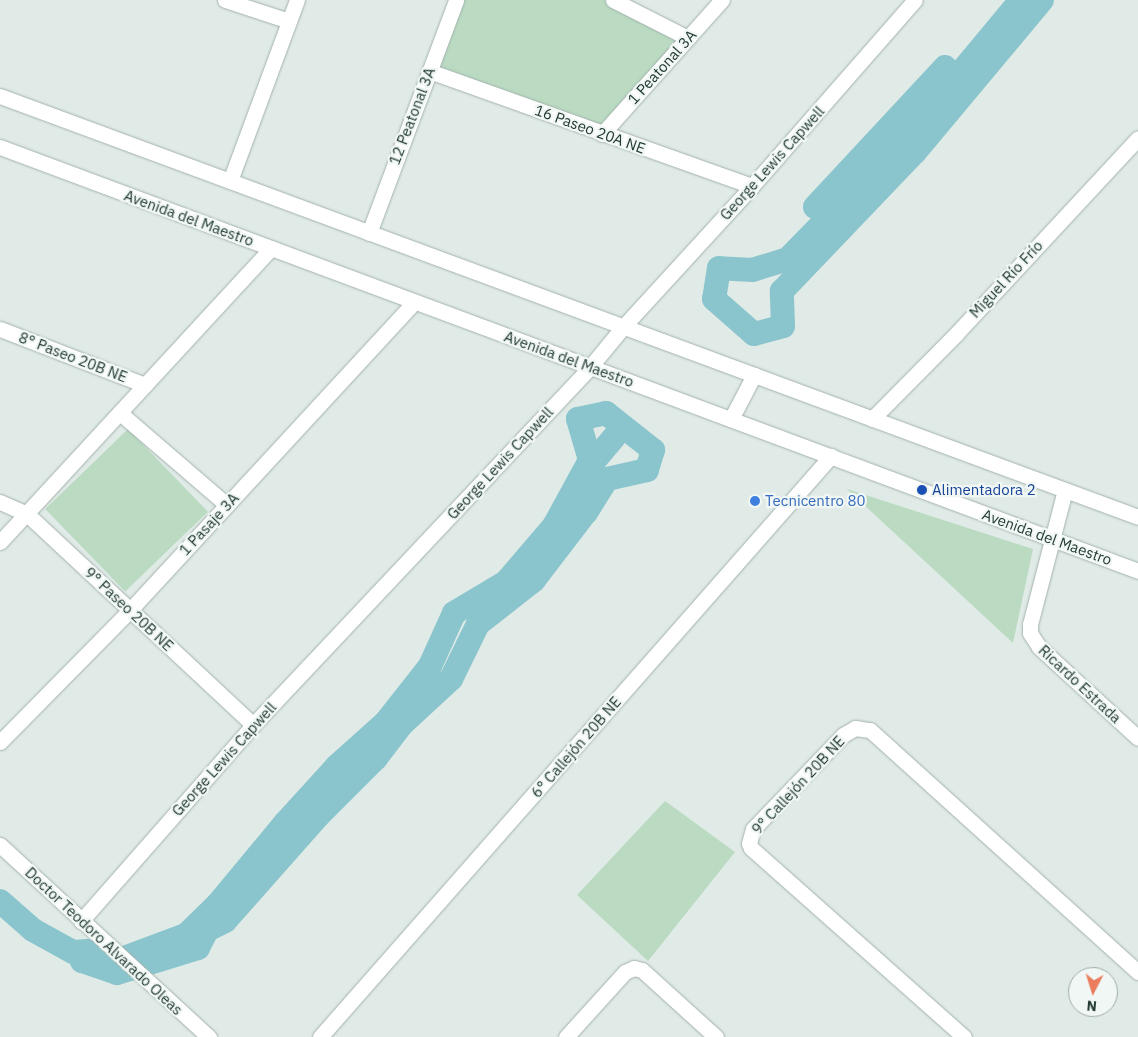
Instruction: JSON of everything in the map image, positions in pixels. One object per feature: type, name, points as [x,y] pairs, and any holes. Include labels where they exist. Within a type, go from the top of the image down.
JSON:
[{"type":"street","points":[[225,0],[289,21]]},
{"type":"street","points":[[230,181],[296,0]]},
{"type":"street","name":"12 Peatonal 3A","points":[[369,233],[456,0]]},
{"type":"street","points":[[613,0],[688,38]]},
{"type":"street","name":"1 Peatonal 3A","points":[[602,134],[722,0]]},
{"type":"street","name":"George Lewis Capwell","points":[[80,921],[253,725],[590,366],[623,326],[752,186],[915,0]]},
{"type":"street","name":"16 Paseo 20A NE","points":[[429,71],[752,186]]},
{"type":"street","points":[[0,96],[1138,517]]},
{"type":"street","name":"Miguel Río Frío","points":[[872,419],[956,334],[1138,138]]},
{"type":"street","name":"Avenida del Maestro","points":[[0,147],[1138,570]]},
{"type":"street","points":[[0,542],[271,248]]},
{"type":"street","name":"1 Pasaje 3A","points":[[0,742],[130,610],[414,302]]},
{"type":"street","name":"8° Paseo 20B NE","points":[[0,329],[145,386]]},
{"type":"street","points":[[730,419],[754,375]]},
{"type":"street","points":[[120,413],[226,505]]},
{"type":"street","name":"6° Callejón 20B NE","points":[[320,1037],[831,456]]},
{"type":"street","points":[[1054,539],[1065,490]]},
{"type":"street","name":"9° Paseo 20B NE","points":[[0,502],[27,514],[253,725]]},
{"type":"street","name":"Ricardo Estrada","points":[[1054,539],[1030,624],[1034,641],[1138,738]]},
{"type":"street","name":"9° Callejón 20B NE","points":[[964,1037],[752,848],[749,843],[753,829],[843,735],[856,728],[870,730],[1138,972]]},
{"type":"street","name":"Doctor Teodoro Alvarado Oleas","points":[[0,845],[80,921],[209,1037]]},
{"type":"street","points":[[566,1037],[626,972],[634,968],[642,970],[716,1037]]},
{"type":"green space","points":[[456,0],[613,0],[688,38],[602,134],[429,71]]},
{"type":"green space","points":[[128,429],[208,512],[125,592],[45,509]]},
{"type":"green space","points":[[847,489],[1033,549],[1013,643]]},
{"type":"green space","points":[[665,801],[735,852],[648,961],[577,895]]},
{"type":"waterway","points":[[1021,0],[905,139],[788,259],[753,270],[719,268],[714,299],[754,334],[783,326],[782,291],[915,152],[1042,0]]},
{"type":"waterway","points":[[815,207],[945,67]]},
{"type":"waterway","points":[[606,413],[653,450],[647,470],[607,479],[586,512],[534,580],[478,624],[451,679],[402,724],[376,758],[318,816],[225,921],[207,930],[198,948],[117,973],[82,961],[116,961],[186,935],[218,904],[285,823],[337,766],[386,722],[430,666],[454,613],[506,582],[554,526],[590,460],[578,419],[606,413]]},
{"type":"waterway","points":[[584,473],[615,436]]},
{"type":"waterway","points":[[0,901],[33,930],[73,952],[102,950]]},
{"type":"place","name":"Alimentadora 2","points":[[922,490]]},
{"type":"place","name":"Tecnicentro 80","points":[[755,501]]}]
